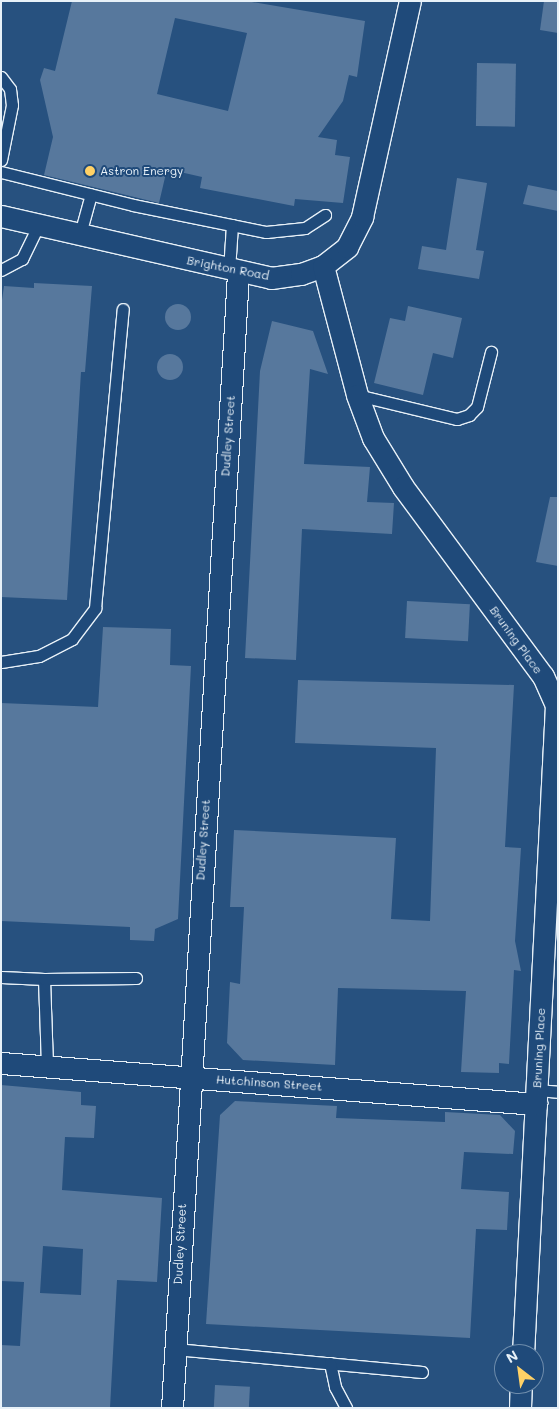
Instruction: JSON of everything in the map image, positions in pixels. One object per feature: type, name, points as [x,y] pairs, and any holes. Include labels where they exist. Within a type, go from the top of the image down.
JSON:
[{"type":"street","name":"Brighton Road","points":[[1,216],[271,278],[302,274],[323,266],[347,246],[362,217],[410,1]]},
{"type":"street","name":"Bruning Place","points":[[323,266],[357,395],[373,438],[403,487],[551,676],[556,704],[556,734],[544,1095],[524,1344]]},
{"type":"street","name":"Dudley Street","points":[[172,1408],[188,1076],[234,271]]},
{"type":"street","name":"Hutchinson Street","points":[[1,1063],[188,1076],[544,1095]]},
{"type":"street","points":[[520,1408],[521,1394]]},
{"type":"lane","points":[[1,77],[10,90],[12,105],[1,160]]},
{"type":"lane","points":[[1,172],[90,194],[232,225],[287,232],[317,223],[325,215]]},
{"type":"lane","points":[[80,234],[90,194]]},
{"type":"lane","points":[[1,270],[22,259],[39,224]]},
{"type":"lane","points":[[232,225],[234,271]]},
{"type":"lane","points":[[1,662],[39,656],[72,639],[95,608],[123,309]]},
{"type":"lane","points":[[357,395],[457,419],[469,415],[477,408],[491,352]]},
{"type":"lane","points":[[1,976],[44,979],[136,978]]},
{"type":"lane","points":[[44,979],[47,1066]]},
{"type":"lane","points":[[175,1349],[422,1372]]},
{"type":"lane","points":[[330,1363],[335,1387],[346,1408]]},
{"type":"building","points":[[72,1],[246,1],[365,21],[357,77],[349,75],[343,101],[318,137],[337,140],[335,155],[350,157],[343,203],[295,199],[294,206],[200,188],[202,177],[167,169],[159,203],[44,175],[53,137],[40,80],[44,68],[55,71]],"holes":[[[175,18],[247,33],[228,111],[157,94]]]},
{"type":"building","points":[[544,1],[558,1],[558,33],[540,30]]},
{"type":"building","points":[[477,63],[516,64],[515,127],[476,126]]},
{"type":"building","points":[[457,178],[487,183],[476,250],[484,251],[479,279],[418,269],[422,246],[446,250]]},
{"type":"building","points":[[528,185],[558,191],[558,211],[523,204]]},
{"type":"building","points":[[34,283],[92,286],[85,372],[81,372],[67,600],[1,597],[1,307],[4,286],[34,288]]},
{"type":"building","points":[[178,304],[187,308],[191,317],[187,326],[178,330],[169,326],[165,317],[169,308]]},
{"type":"building","points":[[408,306],[462,318],[453,358],[433,353],[423,395],[374,383],[390,318],[405,321]]},
{"type":"building","points":[[272,321],[313,331],[328,374],[310,369],[304,464],[370,467],[367,502],[394,503],[392,534],[302,529],[296,660],[245,658],[260,371]]},
{"type":"building","points":[[170,354],[179,358],[183,367],[179,376],[170,380],[161,376],[157,367],[161,358]]},
{"type":"building","points":[[550,497],[558,497],[558,566],[536,562]]},
{"type":"building","points":[[407,601],[470,604],[468,641],[405,638]]},
{"type":"building","points":[[103,627],[171,629],[170,665],[191,666],[178,919],[155,929],[154,941],[130,940],[130,927],[1,921],[1,703],[98,707]]},
{"type":"building","points":[[298,680],[514,685],[505,847],[521,848],[515,941],[521,971],[514,970],[509,1064],[499,1063],[499,1073],[461,1072],[466,991],[338,988],[335,1065],[243,1060],[227,1043],[230,982],[240,984],[244,907],[230,907],[234,830],[396,838],[391,919],[430,921],[436,748],[295,743]]},
{"type":"building","points":[[1,1085],[81,1092],[81,1105],[96,1106],[94,1138],[65,1137],[62,1190],[162,1198],[157,1282],[117,1280],[110,1408],[1,1408],[1,1345],[20,1346],[24,1282],[1,1281]],"holes":[[[43,1246],[83,1249],[81,1295],[40,1293]]]},
{"type":"building","points":[[235,1101],[337,1106],[336,1118],[445,1122],[445,1112],[500,1115],[515,1131],[513,1154],[464,1152],[461,1189],[509,1192],[507,1230],[476,1229],[470,1338],[206,1324],[220,1115]]},
{"type":"building","points":[[215,1385],[250,1387],[249,1408],[214,1408]]},
{"type":"place","name":"Astron Energy","points":[[90,171]]}]
